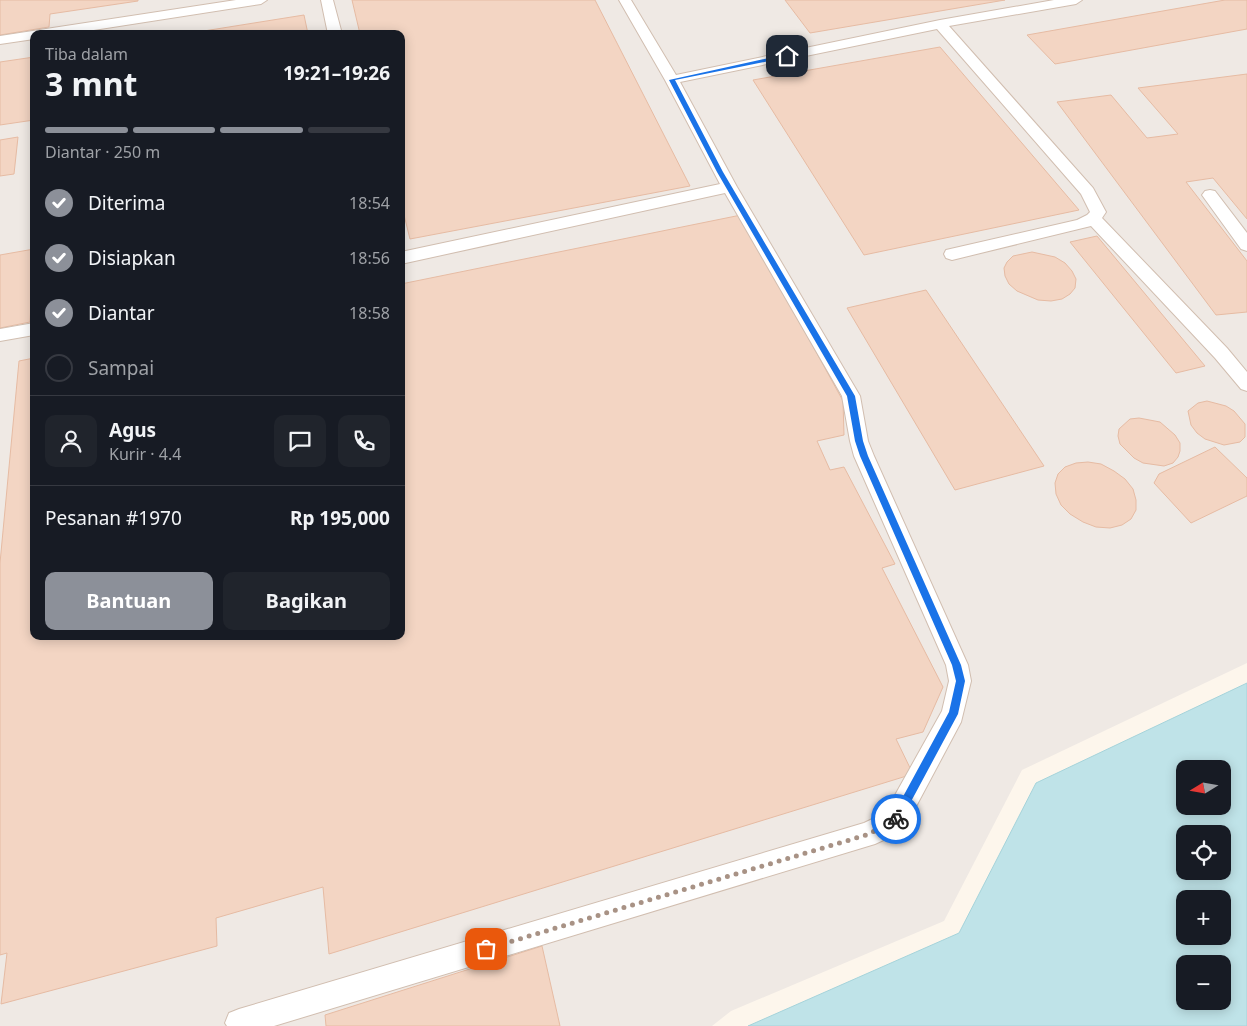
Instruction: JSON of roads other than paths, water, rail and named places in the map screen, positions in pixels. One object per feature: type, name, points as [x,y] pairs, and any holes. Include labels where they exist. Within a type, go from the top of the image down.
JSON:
[{"type":"lane","points":[[67,30],[261,0]]},
{"type":"lane","points":[[327,0],[334,30]]},
{"type":"lane","points":[[239,1023],[866,835],[894,822],[953,714],[960,681],[956,665],[864,456],[859,441],[851,396],[729,187],[672,80],[625,0]]},
{"type":"lane","points":[[672,80],[940,24],[1076,0]]},
{"type":"lane","points":[[940,24],[1088,192],[1098,212],[1093,219],[952,254]]},
{"type":"lane","points":[[0,40],[30,36]]},
{"type":"lane","points":[[405,257],[729,187]]},
{"type":"lane","points":[[1210,195],[1247,245]]},
{"type":"lane","points":[[1093,219],[1221,353],[1247,384]]},
{"type":"lane","points":[[0,335],[30,330]]},
{"type":"water","points":[[1247,683],[1247,1026],[748,1026],[959,933],[1036,783]]}]
